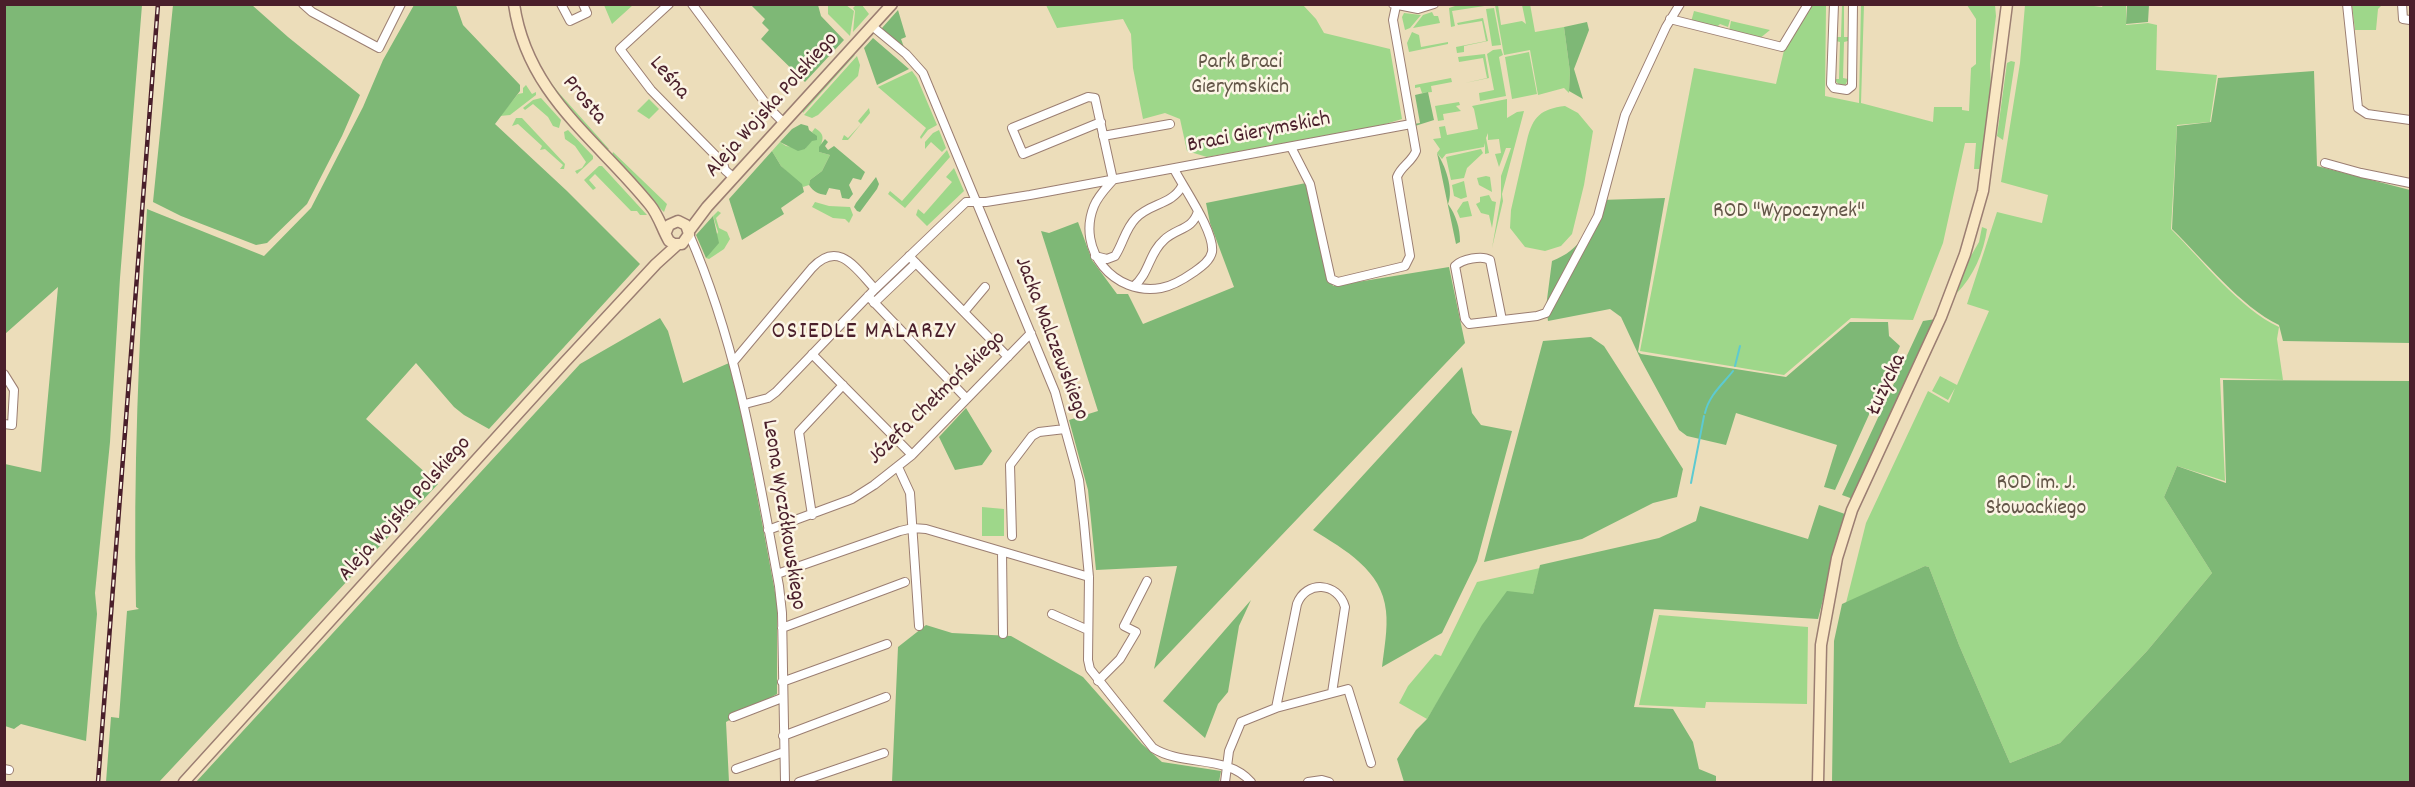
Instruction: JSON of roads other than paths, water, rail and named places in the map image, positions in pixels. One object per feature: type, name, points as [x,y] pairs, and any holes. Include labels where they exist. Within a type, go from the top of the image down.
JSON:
[{"type":"main road","name":"Prosta","points":[[514,4],[525,50],[548,92],[651,206],[666,235]]},
{"type":"main road","name":"Aleja Wojska Polskiego","points":[[184,783],[656,264],[684,238],[707,207],[892,4]]},
{"type":"main road","name":"Łużycka","points":[[1818,783],[1821,645],[1837,558],[1852,510],[1941,317],[1965,254],[1983,191],[2007,4]]},
{"type":"main road","name":"Prosta","points":[[651,206],[678,221]]},
{"type":"main road","name":"Aleja Wojska Polskiego","points":[[678,221],[707,207]]},
{"type":"main road","points":[[678,221],[686,225],[684,238],[671,243],[666,235],[669,225],[678,221]]},
{"type":"main road","name":"Aleja Wojska Polskiego","points":[[656,264],[666,235]]},
{"type":"street","points":[[303,4],[312,12],[379,48],[401,4]]},
{"type":"street","points":[[561,4],[570,21],[587,13],[583,4]]},
{"type":"street","name":"Leśna","points":[[669,4],[620,50],[651,90],[723,163],[725,170],[734,178]]},
{"type":"street","points":[[692,4],[769,108],[784,123]]},
{"type":"street","points":[[1291,147],[1310,184],[1330,277],[1338,282],[1405,266],[1409,260],[1397,183],[1399,172],[1416,151],[1393,20],[1394,5],[1418,9],[1434,4]]},
{"type":"street","points":[[1502,320],[1490,260],[1486,257],[1459,262],[1455,268],[1465,319],[1469,324],[1502,320],[1546,313],[1598,216],[1625,115],[1670,19],[1680,4]]},
{"type":"street","points":[[1670,19],[1782,47],[1808,4]]},
{"type":"street","points":[[1834,4],[1831,84],[1834,88],[1847,90],[1852,86],[1852,4]]},
{"type":"street","points":[[2347,4],[2358,108],[2367,114],[2410,120]]},
{"type":"street","points":[[2402,4],[2403,19],[2410,20]]},
{"type":"street","name":"Jacka Malczewskiego","points":[[872,26],[906,54],[923,74],[1055,392],[1079,480],[1089,577],[1088,666],[1153,748],[1165,756],[1227,766]]},
{"type":"street","points":[[1101,122],[1023,154],[1012,128],[1088,97],[1095,98],[1101,122],[1113,180],[1097,202],[1090,224],[1090,235],[1095,256],[1110,276],[1134,286],[1153,289],[1169,286],[1186,278],[1209,259],[1212,244],[1198,210],[1173,169]]},
{"type":"street","points":[[1103,136],[1170,124]]},
{"type":"street","name":"Braci Gierymskich","points":[[745,405],[768,398],[875,289],[966,202],[1085,185],[1411,124]]},
{"type":"street","points":[[2325,163],[2410,183]]},
{"type":"street","points":[[1085,185],[1093,190],[1097,202]]},
{"type":"street","points":[[1095,256],[1107,259],[1115,256],[1129,227],[1137,217],[1149,208],[1174,198],[1182,186]]},
{"type":"street","points":[[1134,286],[1144,274],[1156,248],[1167,237],[1193,223],[1198,210]]},
{"type":"street","name":"Leona Wyczółkowskiego","points":[[684,238],[699,261],[709,283],[734,361],[745,405],[777,574],[781,598],[785,783]]},
{"type":"street","points":[[734,361],[821,260],[834,255],[844,257],[875,289]]},
{"type":"street","points":[[909,256],[1008,357]]},
{"type":"street","points":[[874,303],[916,263]]},
{"type":"street","points":[[964,312],[985,286]]},
{"type":"street","points":[[868,296],[966,398]]},
{"type":"street","name":"Józefa Chełmońskiego","points":[[768,531],[863,493],[898,467],[1031,333]]},
{"type":"street","points":[[812,354],[912,455]]},
{"type":"street","points":[[4,374],[14,390],[12,425],[4,424]]},
{"type":"street","points":[[812,514],[799,432],[843,385]]},
{"type":"street","points":[[1012,536],[1010,465],[1032,436],[1039,432],[1065,429]]},
{"type":"street","points":[[898,467],[910,493],[919,626]]},
{"type":"street","points":[[777,574],[913,528],[926,528],[1089,577]]},
{"type":"street","points":[[1002,552],[1003,634]]},
{"type":"street","points":[[1098,681],[1120,658],[1136,632],[1124,626],[1147,581]]},
{"type":"street","points":[[782,628],[904,582]]},
{"type":"street","points":[[1275,708],[1297,604],[1303,594],[1314,588],[1325,587],[1334,590],[1341,597],[1345,607],[1332,693]]},
{"type":"street","points":[[1052,614],[1088,630]]},
{"type":"street","points":[[782,682],[887,644]]},
{"type":"street","points":[[1225,783],[1229,751],[1241,722],[1275,708],[1348,689],[1371,763]]},
{"type":"street","points":[[783,736],[886,697]]},
{"type":"street","points":[[733,717],[782,698]]},
{"type":"street","points":[[736,769],[784,752]]},
{"type":"street","points":[[799,783],[884,753]]},
{"type":"street","points":[[1227,766],[1243,774],[1251,783]]},
{"type":"street","points":[[1308,783],[1322,780],[1329,783]]},
{"type":"waterway","points":[[1735,366],[1740,346]]},
{"type":"waterway","points":[[1705,413],[1713,395],[1733,371]]},
{"type":"waterway","points":[[1691,483],[1704,416]]},
{"type":"railway","points":[[98,782],[158,4]]},
{"type":"district","name":"OSIEDLE MALARZY","points":[[864,334]]},
{"type":"park label","name":"Park Braci Gierymskich","points":[[1240,76]]},
{"type":"park label","name":"ROD \"Wypoczynek\"","points":[[1789,213]]},
{"type":"park label","name":"ROD im. J. Słowackiego","points":[[2036,498]]}]
